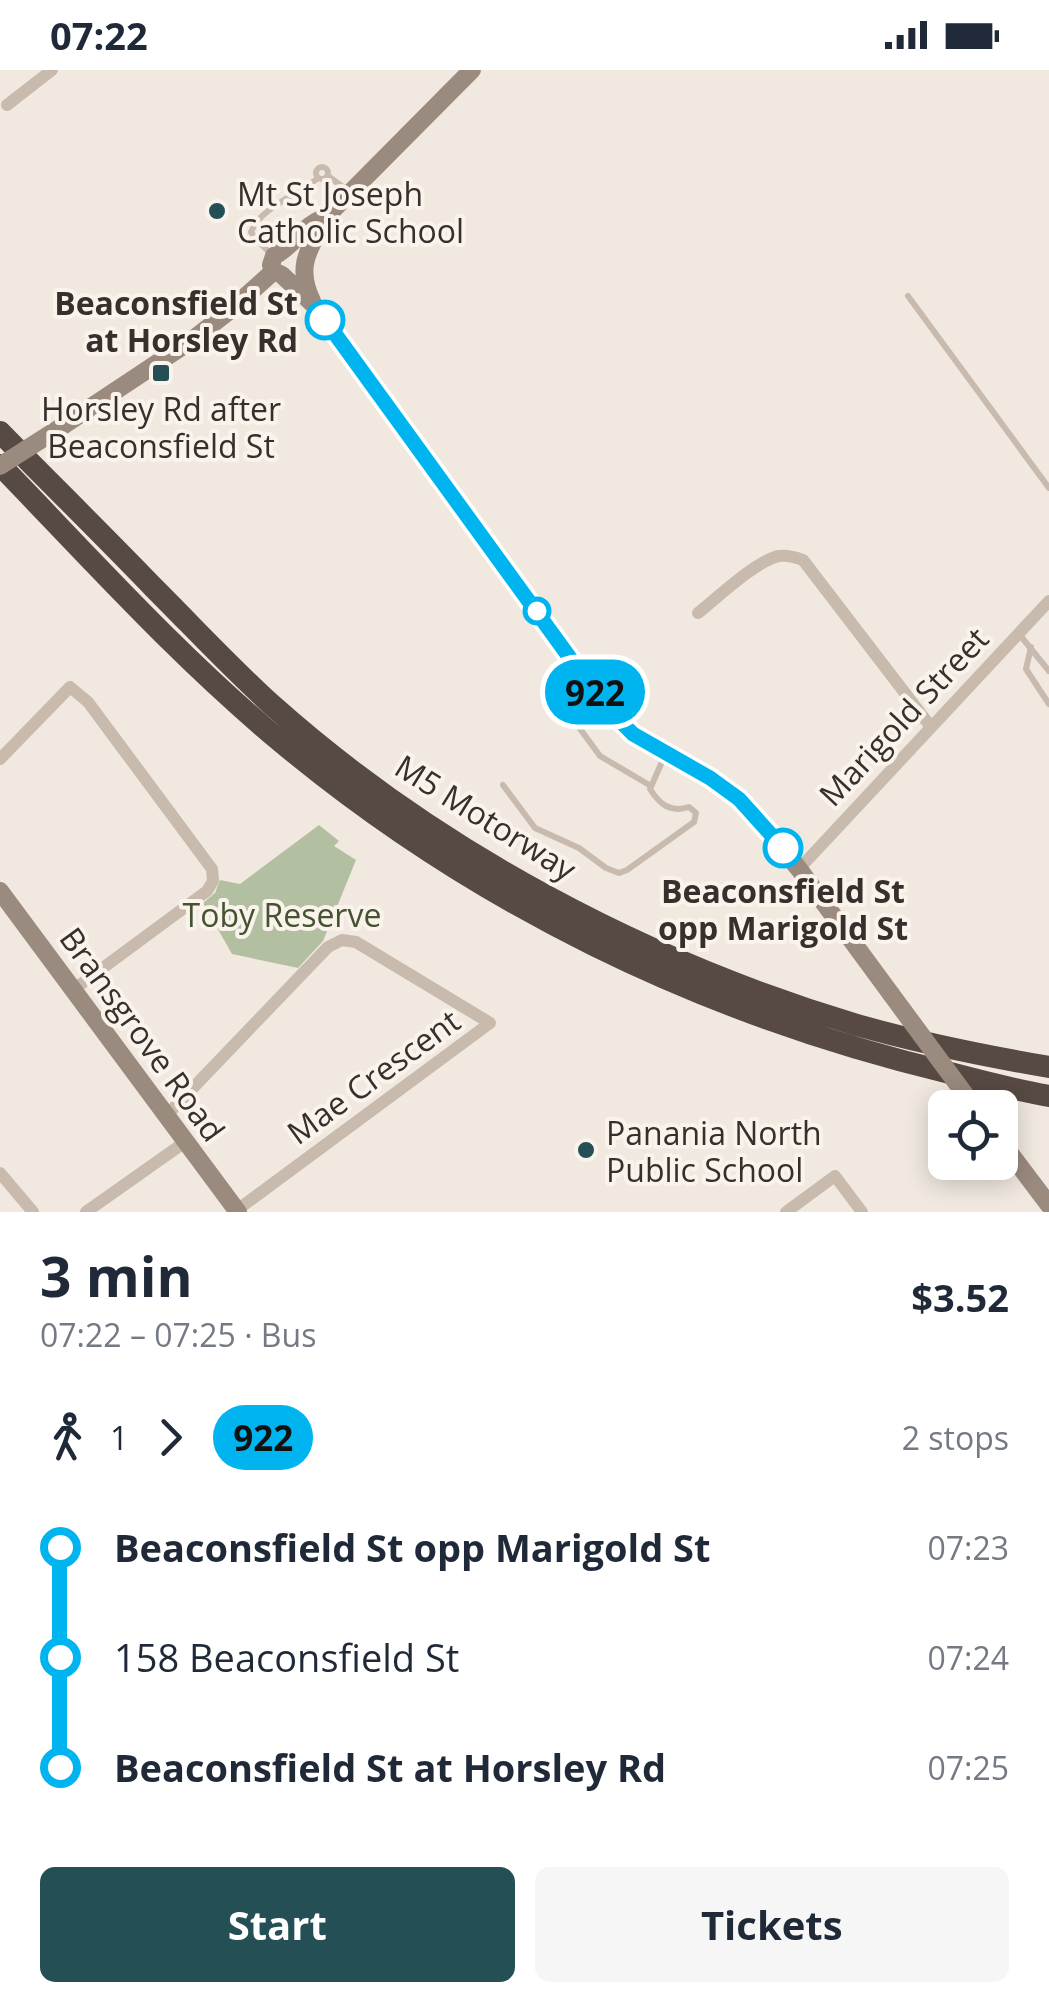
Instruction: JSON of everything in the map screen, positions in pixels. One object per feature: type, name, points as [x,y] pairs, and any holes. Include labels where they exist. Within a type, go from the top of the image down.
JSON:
[{"type":"highway","name":"M5 Motorway","points":[[0,432],[272,704],[343,763],[481,858],[608,928],[670,958],[760,993],[858,1025],[958,1051],[1049,1067]]},
{"type":"highway","name":"M5 Motorway","points":[[0,466],[199,668],[279,740],[379,818],[485,887],[591,945],[735,1008],[896,1060],[1049,1096]]},
{"type":"main road","points":[[0,466],[192,340],[286,265],[307,254],[324,221],[472,70]]},
{"type":"main road","points":[[286,265],[317,220],[324,221]]},
{"type":"main road","points":[[286,265],[604,705],[633,734],[739,799],[771,833],[962,1090]]},
{"type":"main road","name":"Bransgrove Road","points":[[0,892],[238,1211]]},
{"type":"main road","points":[[1018,1164],[1049,1205]]},
{"type":"street","points":[[7,105],[52,70]]},
{"type":"street","points":[[698,613],[760,564],[776,556],[803,560],[931,727]]},
{"type":"street","name":"Marigold Street","points":[[799,869],[1049,600]]},
{"type":"street","points":[[0,759],[70,687],[88,702],[212,868],[213,881],[207,891],[73,990]]},
{"type":"street","name":"Mae Crescent","points":[[166,1116],[328,947],[342,940],[356,942],[490,1024],[238,1211]]},
{"type":"street","points":[[86,1212],[185,1142]]},
{"type":"street","points":[[0,1173],[33,1212]]},
{"type":"street","points":[[786,1212],[835,1176],[862,1212]]},
{"type":"lane","points":[[286,265],[255,238],[253,226],[318,178],[316,171],[320,168],[351,192]]},
{"type":"lane","points":[[908,296],[1049,488]]},
{"type":"lane","points":[[1018,632],[1049,671]]},
{"type":"lane","points":[[1031,647],[1026,669],[1049,704]]},
{"type":"lane","points":[[552,692],[600,756],[651,786]]},
{"type":"lane","points":[[503,785],[534,828],[579,848],[618,873],[694,822],[696,813],[689,807],[670,809],[657,801],[650,790],[665,754]]},
{"type":"green space","name":"Toby Reserve","points":[[319,825],[339,841],[334,846],[356,860],[323,941],[298,968],[232,954],[203,903],[215,893],[220,880],[240,884]]},
{"type":"bus line","name":"922","points":[[325,320],[604,705],[650,746],[710,778],[739,799],[783,848]]},
{"type":"place","name":"Mt St Joseph Catholic School","points":[[217,211]]},
{"type":"place","name":"Beaconsfield St at Horsley Rd","points":[[325,320]]},
{"type":"place","name":"Horsley Rd after Beaconsfield St","points":[[161,373]]},
{"type":"place","name":"Beaconsfield St opp Marigold St","points":[[783,848]]},
{"type":"place","name":"Panania North Public School","points":[[586,1150]]}]
